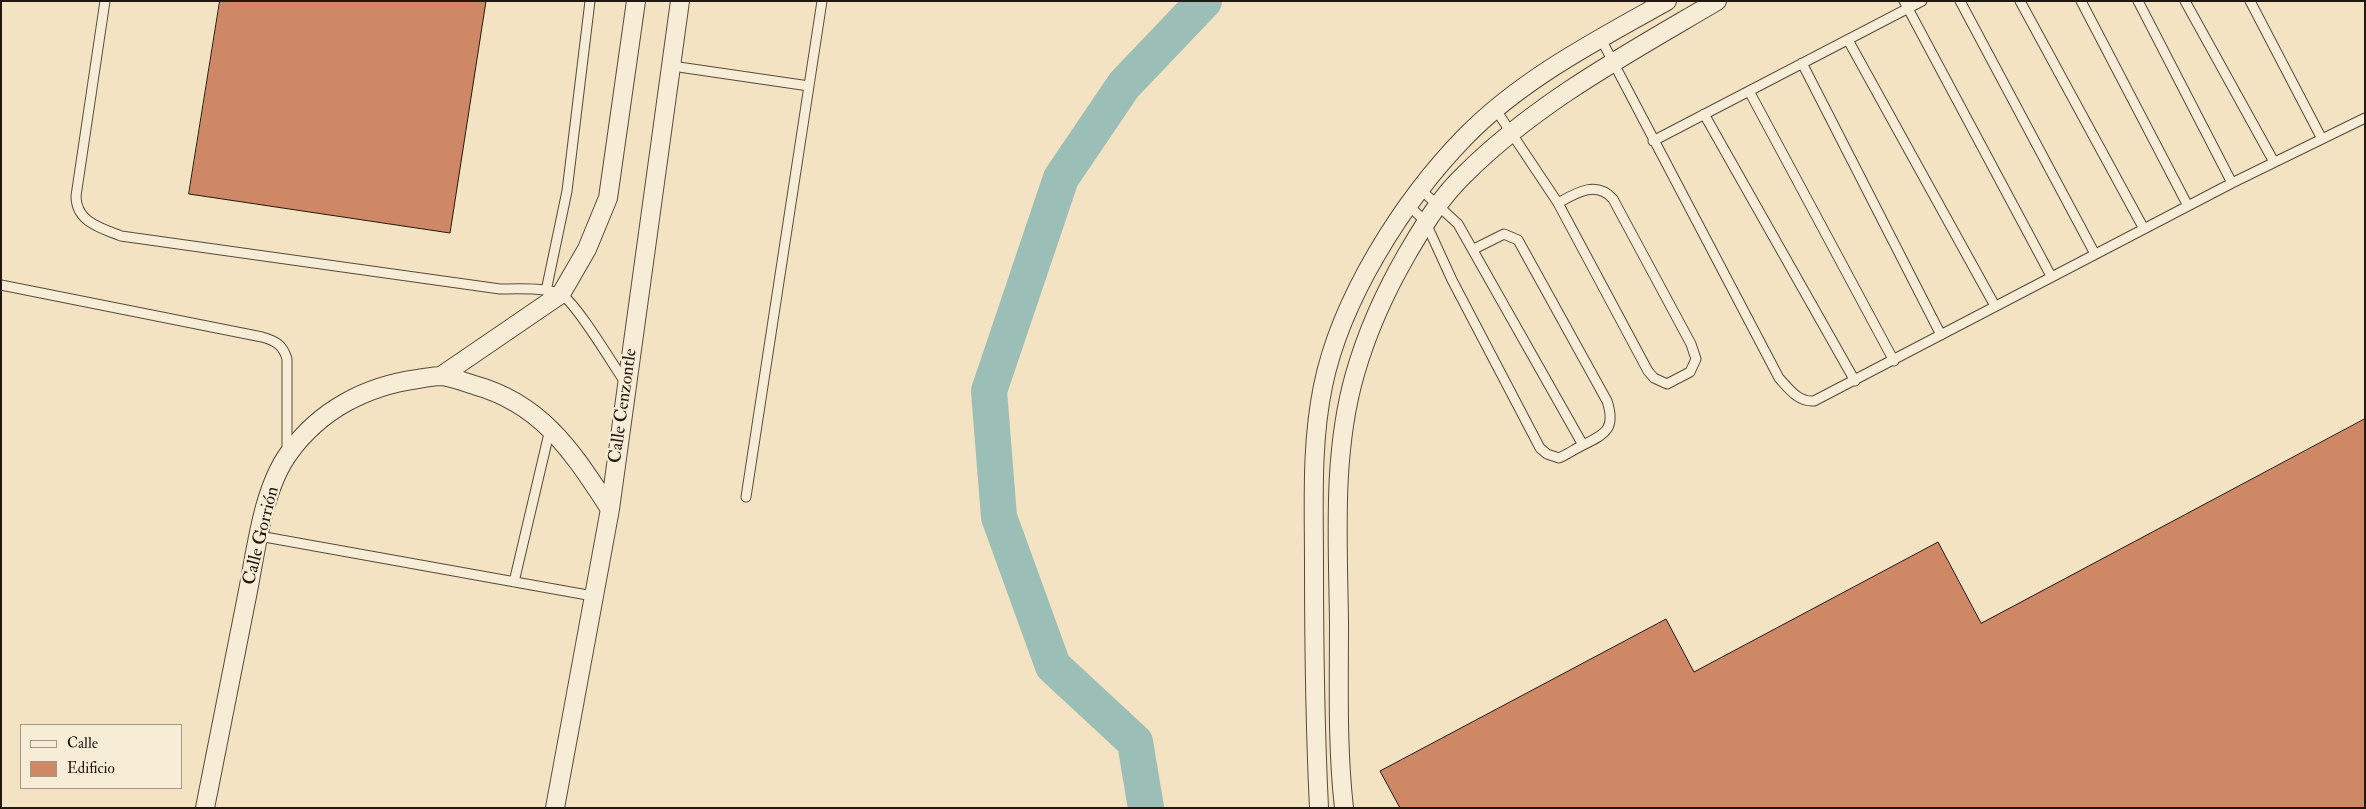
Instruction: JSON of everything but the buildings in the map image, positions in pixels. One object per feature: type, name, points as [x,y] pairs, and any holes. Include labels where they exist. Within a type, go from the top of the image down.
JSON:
[{"type":"street","points":[[441,376],[554,292],[587,250],[608,198],[636,1]]},
{"type":"street","name":"Calle Cenzontle","points":[[556,808],[610,509],[680,1]]},
{"type":"street","points":[[1319,808],[1314,621],[1315,449],[1323,386],[1330,361],[1355,298],[1374,258],[1407,204],[1465,137],[1496,110],[1543,74],[1667,1]]},
{"type":"street","points":[[1344,808],[1341,778],[1339,690],[1339,486],[1344,431],[1355,375],[1386,290],[1426,221],[1438,205],[1463,176],[1512,131],[1554,99],[1717,1]]},
{"type":"street","name":"Calle Gorrión","points":[[205,808],[259,536],[270,491],[287,455],[307,429],[334,408],[371,390],[390,384],[441,376],[489,389],[508,397],[550,427],[570,450],[610,509]]},
{"type":"lane","points":[[105,1],[76,196],[78,211],[88,221],[121,236],[500,288],[554,292],[580,316],[627,385]]},
{"type":"lane","points":[[554,292],[590,1]]},
{"type":"lane","points":[[746,497],[822,1]]},
{"type":"lane","points":[[1653,141],[1848,40],[1905,5],[1922,1]]},
{"type":"lane","points":[[1960,1],[2095,254]]},
{"type":"lane","points":[[2020,1],[2144,229]]},
{"type":"lane","points":[[2081,1],[2188,206]]},
{"type":"lane","points":[[2138,1],[2232,182]]},
{"type":"lane","points":[[2185,1],[2274,162]]},
{"type":"lane","points":[[2250,1],[2322,139]]},
{"type":"lane","points":[[1905,5],[2051,276]]},
{"type":"lane","points":[[1601,39],[1779,378],[1794,395],[1810,402],[1820,400],[2051,276],[2232,182],[2365,118]]},
{"type":"lane","points":[[1848,40],[1995,306]]},
{"type":"lane","points":[[1802,64],[1941,335]]},
{"type":"lane","points":[[672,66],[809,86]]},
{"type":"lane","points":[[1749,91],[1894,361]]},
{"type":"lane","points":[[1496,110],[1512,131],[1558,203],[1648,371],[1654,378],[1667,384],[1690,372],[1696,360],[1691,344],[1613,199],[1600,190],[1590,188],[1580,191],[1558,203]]},
{"type":"lane","points":[[1704,114],[1854,381]]},
{"type":"lane","points":[[1420,189],[1458,224],[1474,249],[1583,445]]},
{"type":"lane","points":[[1407,204],[1426,221],[1452,280],[1540,448],[1546,454],[1559,458],[1603,434],[1611,420],[1607,401],[1521,245],[1514,236],[1504,234],[1474,249]]},
{"type":"lane","points":[[1,285],[262,336],[278,343],[284,350],[287,359],[287,455]]},
{"type":"lane","points":[[514,582],[550,427]]},
{"type":"lane","points":[[259,536],[593,596]]},
{"type":"waterway","points":[[1146,808],[1135,742],[1053,666],[999,517],[989,391],[1061,178],[1124,85],[1204,1]]}]
